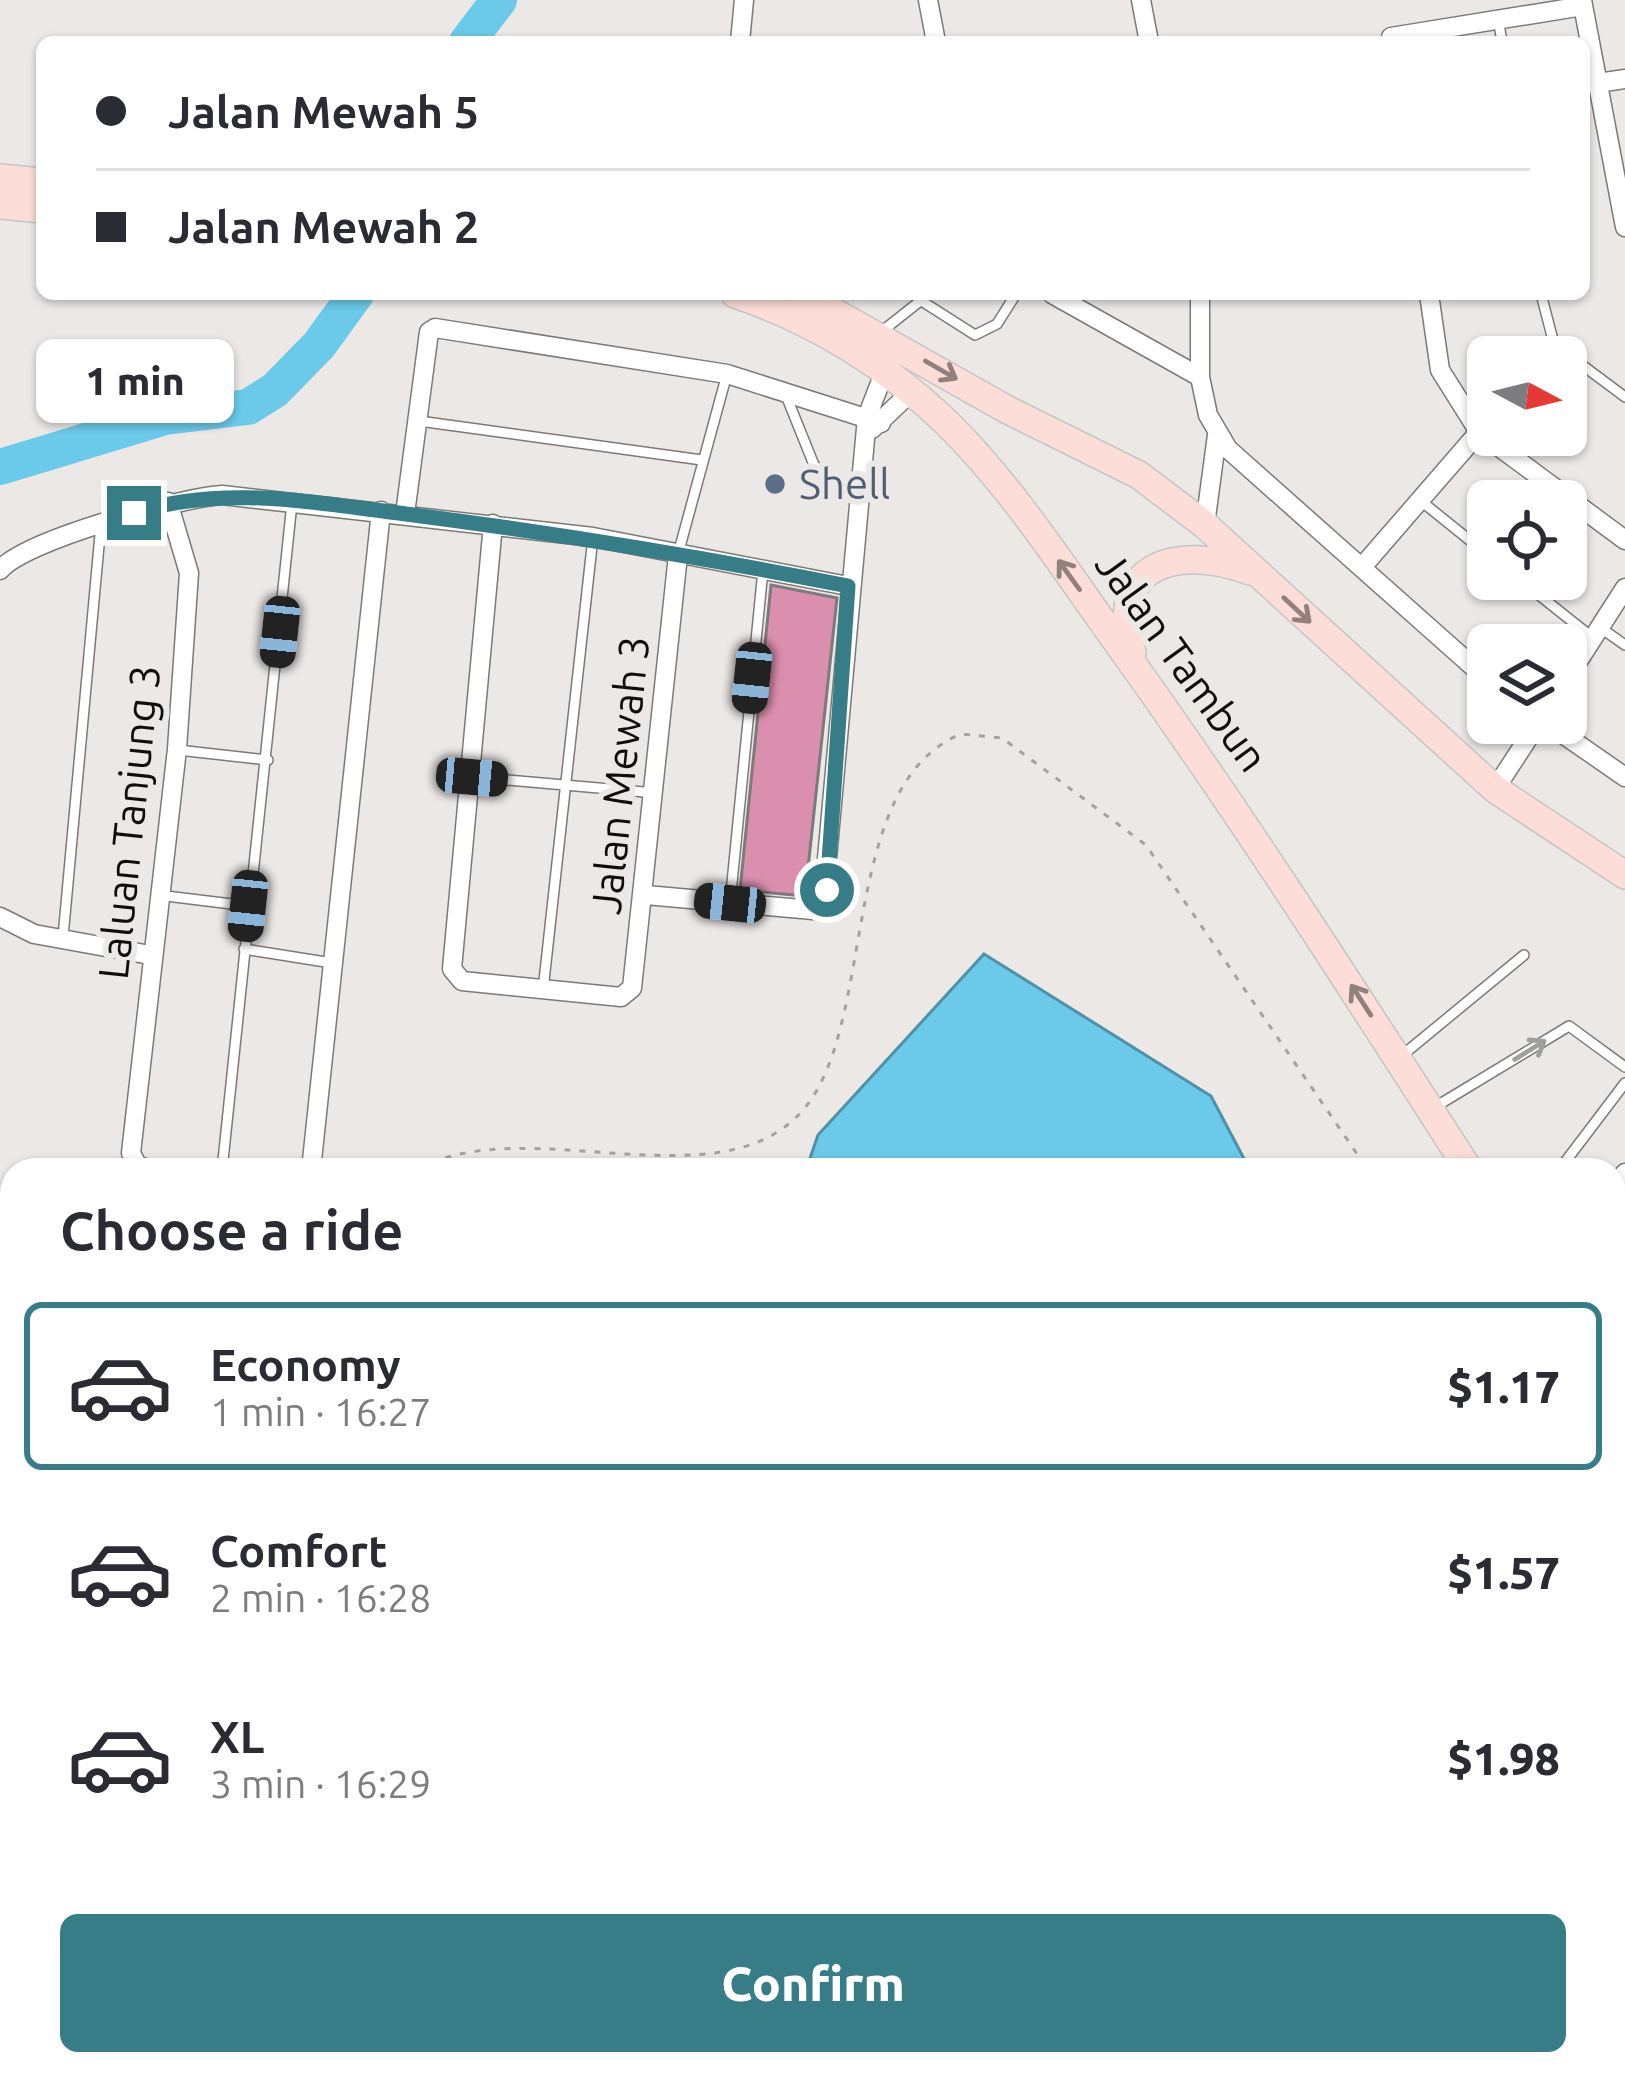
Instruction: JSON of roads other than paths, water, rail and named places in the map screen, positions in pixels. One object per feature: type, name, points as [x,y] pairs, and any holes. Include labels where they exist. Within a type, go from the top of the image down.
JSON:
[{"type":"main road","points":[[0,178],[36,181]]},
{"type":"main road","points":[[0,205],[36,208]]},
{"type":"main road","name":"Jalan Tambun","points":[[750,300],[820,329],[910,393],[950,426],[1016,502],[1231,800],[1461,1158]]},
{"type":"main road","points":[[814,300],[1006,409],[1139,475],[1205,525],[1496,789],[1625,874]]},
{"type":"main road","points":[[1136,668],[1124,613],[1127,598],[1144,575],[1160,565],[1207,559],[1261,576]]},
{"type":"street","points":[[741,36],[744,0]]},
{"type":"street","points":[[928,0],[935,36]]},
{"type":"street","points":[[1141,0],[1148,36]]},
{"type":"street","points":[[1410,36],[1583,3],[1589,36]]},
{"type":"street","points":[[1590,40],[1625,226]]},
{"type":"street","points":[[1598,83],[1625,79]]},
{"type":"street","points":[[1063,300],[1200,376]]},
{"type":"street","points":[[1200,300],[1200,376],[1217,435],[1205,525]]},
{"type":"street","points":[[1430,300],[1440,370],[1467,413]]},
{"type":"street","points":[[405,514],[431,329],[727,374],[872,424]]},
{"type":"street","points":[[646,895],[813,910],[827,890],[848,586],[884,374]]},
{"type":"street","points":[[872,424],[910,393]]},
{"type":"street","points":[[1217,435],[1467,661]]},
{"type":"street","points":[[1362,567],[1467,446]]},
{"type":"street","points":[[1511,456],[1625,540]]},
{"type":"street","points":[[2,567],[101,524],[168,502],[222,495],[593,537],[848,586]]},
{"type":"street","name":"Laluan Tanjung 3","points":[[133,1158],[156,895],[177,749],[189,573],[168,502]]},
{"type":"street","points":[[312,1158],[381,511]]},
{"type":"street","points":[[493,524],[452,969],[462,981],[544,990]]},
{"type":"street","name":"Jalan Mewah 3","points":[[544,990],[621,997],[634,984],[678,555]]},
{"type":"street","points":[[1587,648],[1625,588]]},
{"type":"street","points":[[1496,789],[1528,744]]},
{"type":"street","points":[[1575,744],[1625,777]]},
{"type":"street","points":[[0,917],[34,934],[150,955]]},
{"type":"lane","points":[[1498,18],[1501,36]]},
{"type":"lane","points":[[879,334],[920,300]]},
{"type":"lane","points":[[928,300],[980,335],[997,324],[1012,300]]},
{"type":"lane","points":[[1543,300],[1554,344],[1625,397]]},
{"type":"lane","points":[[678,555],[727,374]]},
{"type":"lane","points":[[784,391],[814,465],[861,502]]},
{"type":"lane","points":[[419,421],[702,460]]},
{"type":"lane","points":[[1421,501],[1467,538]]},
{"type":"lane","points":[[223,1158],[292,503]]},
{"type":"lane","points":[[63,939],[101,524]]},
{"type":"lane","points":[[544,990],[593,537]]},
{"type":"lane","points":[[730,903],[764,570]]},
{"type":"lane","points":[[1549,600],[1597,633],[1625,645]]},
{"type":"lane","points":[[177,749],[268,760]]},
{"type":"lane","points":[[472,777],[655,793]]},
{"type":"lane","points":[[156,895],[248,906]]},
{"type":"lane","points":[[244,949],[332,963]]},
{"type":"lane","points":[[1399,1058],[1525,955]]},
{"type":"lane","points":[[1430,1110],[1570,1026],[1625,1067]]},
{"type":"lane","points":[[1570,1158],[1625,1083]]},
{"type":"water","points":[[984,954],[1211,1096],[1244,1158],[810,1158],[818,1135]]},
{"type":"waterway","points":[[472,36],[499,0]]},
{"type":"waterway","points":[[0,467],[165,417],[248,407],[275,390],[319,345],[352,300]]},
{"type":"place","name":"Shell","points":[[775,484]]}]
